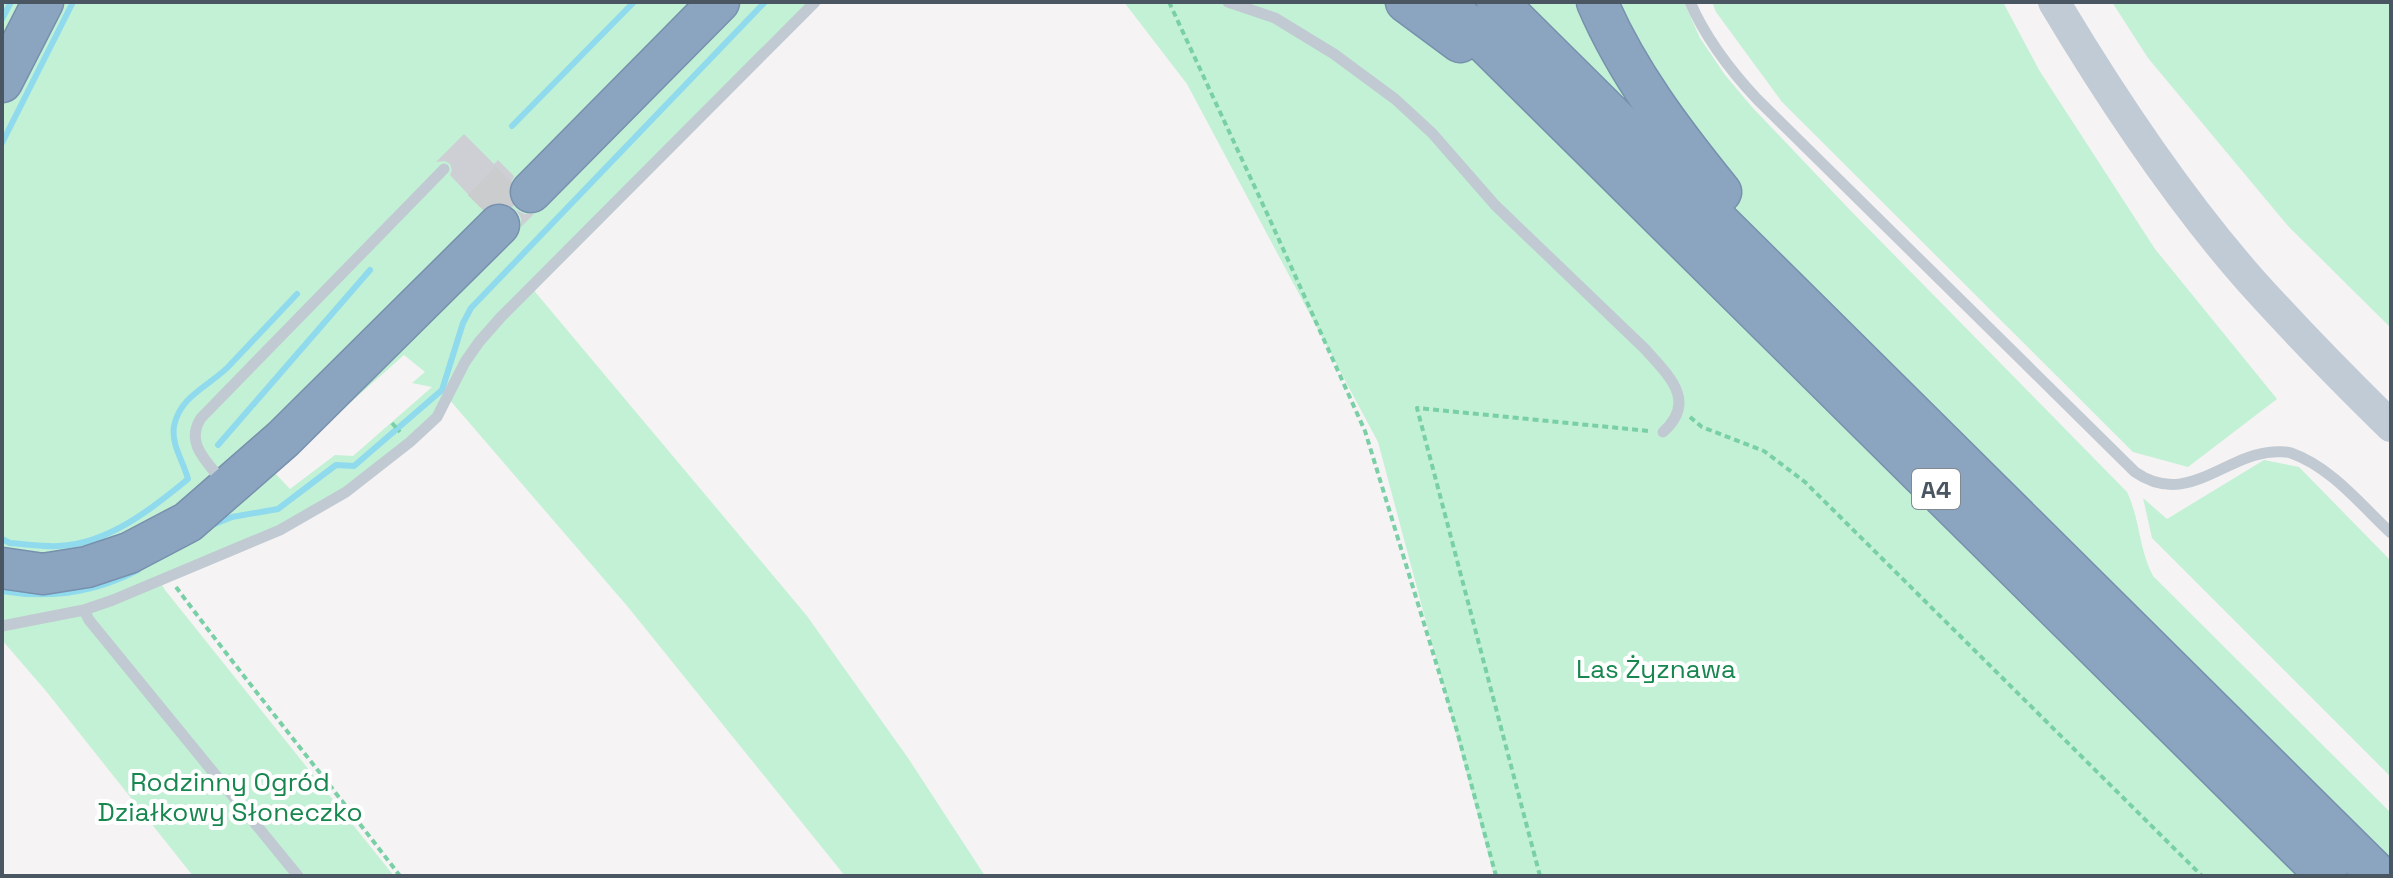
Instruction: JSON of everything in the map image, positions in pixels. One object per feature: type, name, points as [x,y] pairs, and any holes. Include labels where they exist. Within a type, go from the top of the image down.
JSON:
[{"type":"highway","points":[[2,82],[43,2]]},
{"type":"highway","points":[[684,2],[523,184],[719,2]]},
{"type":"highway","points":[[1406,2],[1550,108]]},
{"type":"highway","name":"A4","points":[[1444,2],[2327,876]]},
{"type":"highway","name":"A4","points":[[1497,2],[2379,876]]},
{"type":"highway","points":[[1597,2],[1629,65],[1663,119],[1752,228],[1815,316]]},
{"type":"highway","points":[[491,217],[338,385],[249,470],[188,522],[156,561],[175,514],[251,445],[405,285],[491,217]]},
{"type":"highway","points":[[2,568],[43,574],[109,560],[156,561]]},
{"type":"main road","points":[[2054,2],[2104,84],[2214,235],[2250,279],[2391,426]]},
{"type":"lane","points":[[2,626],[84,610],[156,561],[280,530],[346,492],[437,417],[465,362],[501,317],[815,2]]},
{"type":"lane","points":[[1228,2],[1275,18],[1334,54],[1395,99],[1432,133],[1495,205],[1665,371],[1679,392],[1679,408],[1674,422],[1663,432]]},
{"type":"lane","points":[[1690,2],[1701,27],[1730,69],[1757,99],[2135,472],[2146,480],[2172,484],[2199,480],[2257,453],[2288,451],[2319,465],[2391,533]]},
{"type":"lane","points":[[218,476],[196,444],[194,433],[201,418],[444,169]]},
{"type":"lane","points":[[84,610],[298,876]]},
{"type":"path","points":[[1169,2],[1365,431],[1457,731],[1496,876]]},
{"type":"path","points":[[1540,876],[1417,408],[1663,432]]},
{"type":"path","points":[[1679,408],[1702,427],[1764,451],[1805,482],[2202,876]]},
{"type":"path","points":[[156,561],[400,876]]},
{"type":"green space","name":"Rodzinny Ogród Działkowy Słoneczko","points":[[2,2],[815,2],[531,287],[807,616],[908,758],[985,876],[845,876],[628,607],[448,398],[437,417],[346,492],[280,530],[159,580],[394,876],[193,876],[2,640]],"holes":[[[404,355],[425,372],[412,383],[432,387],[353,456],[335,455],[290,489],[273,471]]]},
{"type":"green space","name":"Las Żyznawa","points":[[1124,2],[1684,2],[1700,38],[1752,107],[2127,492],[2153,576],[2391,813],[2391,876],[1494,876],[1378,442],[1187,84]]},
{"type":"green space","points":[[1712,2],[2003,2],[2039,70],[2155,249],[2277,399],[2188,467],[2133,452],[1782,102],[1716,12]]},
{"type":"green space","points":[[2112,2],[2391,2],[2391,328],[2288,226],[2148,58]]},
{"type":"green space","points":[[2264,460],[2299,467],[2391,561],[2391,777],[2152,538],[2143,498],[2167,519]]},
{"type":"building","points":[[464,134],[494,164],[498,160],[514,176],[509,187],[509,199],[514,208],[504,203],[494,203],[482,209],[450,175],[450,164],[436,162]]},
{"type":"building","points":[[516,210],[534,214],[521,227],[521,218]]},
{"type":"waterway","points":[[2,19],[11,2]]},
{"type":"waterway","points":[[2,143],[73,2]]},
{"type":"waterway","points":[[512,126],[634,2]]},
{"type":"waterway","points":[[212,525],[232,517],[278,509],[336,465],[354,466],[442,390],[463,323],[471,308],[765,2]]},
{"type":"waterway","points":[[218,445],[370,270]]},
{"type":"waterway","points":[[2,539],[10,543],[53,546],[95,539],[129,523],[188,479],[174,433],[182,407],[228,367],[297,294]]},
{"type":"waterway","points":[[2,591],[37,594],[72,592],[106,584],[138,570]]},
{"type":"tunnel","points":[[482,209],[514,176]]}]
